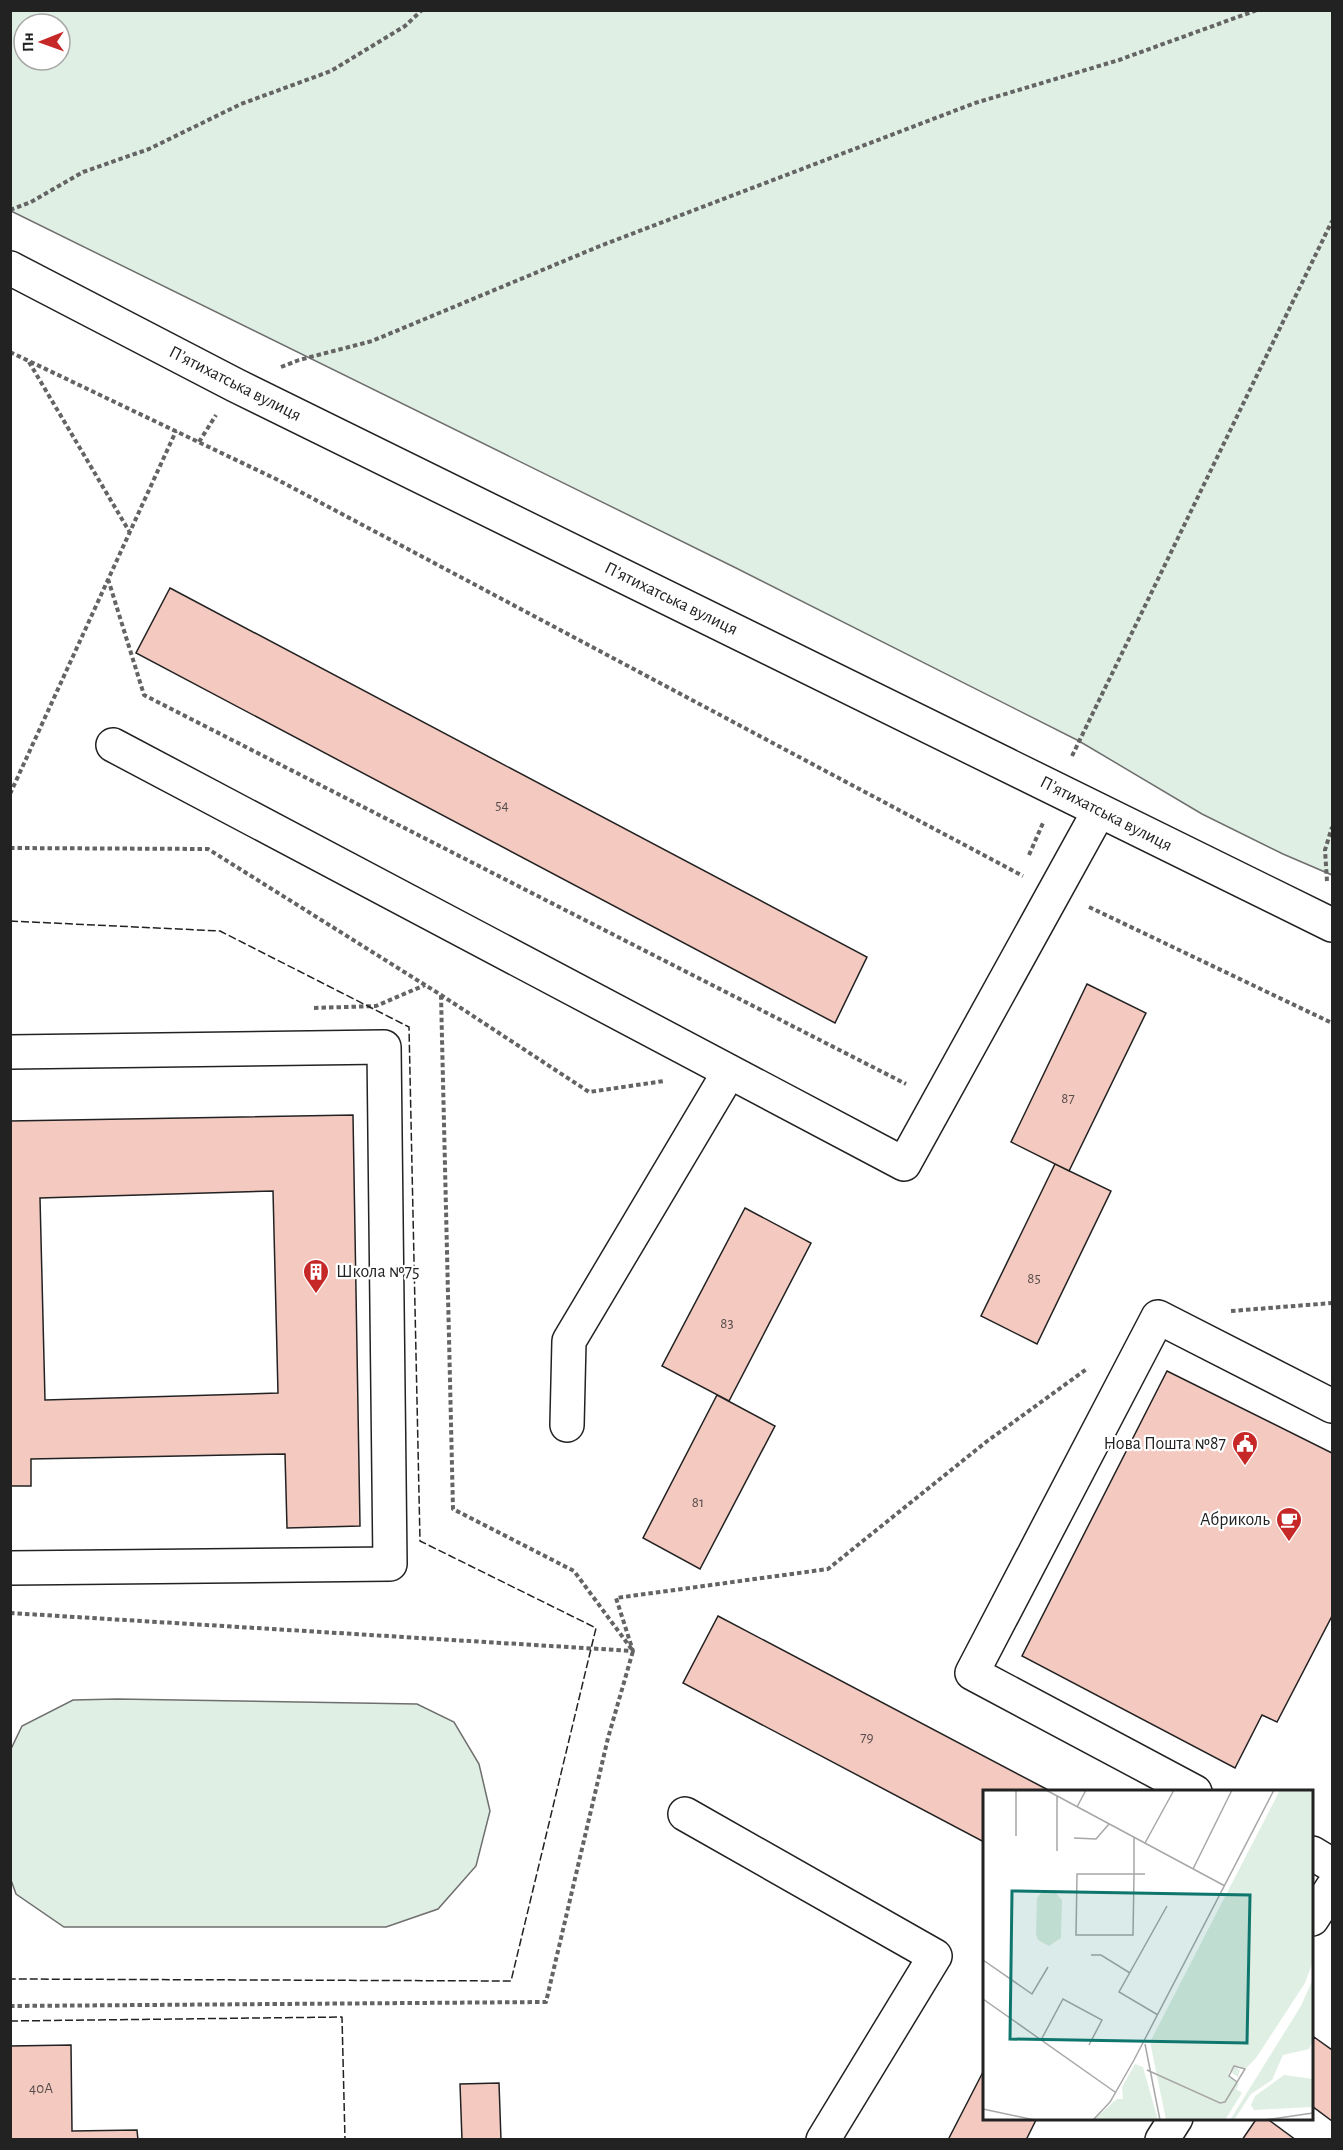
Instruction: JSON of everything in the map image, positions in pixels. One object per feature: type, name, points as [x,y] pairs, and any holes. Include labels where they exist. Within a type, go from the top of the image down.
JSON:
[{"type":"street","name":"П’ятихатська вулиця","points":[[10,268],[235,385],[1332,924]]},
{"type":"street","points":[[113,745],[904,1164],[1099,811]]},
{"type":"street","points":[[10,1052],[384,1047],[390,1564],[10,1568]]},
{"type":"street","points":[[567,1425],[569,1341],[729,1072]]},
{"type":"street","points":[[1193,1790],[972,1673],[1158,1317],[1332,1406]]},
{"type":"street","points":[[685,1814],[935,1956],[823,2139]]},
{"type":"street","points":[[1313,1854],[1332,1864]]},
{"type":"street","points":[[1313,1916],[1332,1888]]},
{"type":"street","points":[[1162,2139],[1175,2120]]},
{"type":"path","points":[[10,210],[31,202],[83,172],[149,149],[241,104],[331,71],[405,26],[422,10]]},
{"type":"path","points":[[199,442],[235,385],[299,360],[372,341],[600,246],[975,103],[1119,60],[1257,10]]},
{"type":"path","points":[[1020,875],[1078,741],[1332,220]]},
{"type":"path","points":[[10,352],[278,480],[1020,875],[1332,1023]]},
{"type":"path","points":[[29,362],[129,532]]},
{"type":"path","points":[[10,794],[176,431]]},
{"type":"path","points":[[108,579],[144,695],[908,1085]]},
{"type":"path","points":[[1332,827],[1325,850],[1332,924]]},
{"type":"path","points":[[10,848],[208,849],[426,985],[589,1092],[671,1080]]},
{"type":"path","points":[[305,1008],[376,1006],[426,985]]},
{"type":"path","points":[[441,995],[453,1509],[574,1571],[633,1651]]},
{"type":"path","points":[[1228,1311],[1332,1303]]},
{"type":"path","points":[[10,2006],[546,2002],[608,1738],[633,1651],[616,1598],[828,1569],[986,1442],[1092,1365]]},
{"type":"path","points":[[10,1613],[633,1651]]},
{"type":"green space","points":[[10,11],[1332,11],[1332,875],[1283,854],[1202,814],[1079,741],[734,567],[11,211]]},
{"type":"green space","points":[[73,1700],[417,1704],[454,1722],[479,1764],[490,1811],[476,1866],[438,1909],[386,1927],[64,1927],[16,1894],[11,1880],[11,1749],[22,1726]]},
{"type":"building","points":[[170,588],[867,957],[835,1023],[136,653]]},
{"type":"building","points":[[1087,984],[1146,1013],[1069,1171],[1011,1142]]},
{"type":"building","name":"Школа №75","points":[[353,1115],[360,1526],[287,1528],[285,1454],[31,1459],[31,1486],[10,1486],[10,1121]],"holes":[[[273,1191],[278,1393],[45,1400],[40,1198]]]},
{"type":"building","points":[[1055,1164],[1111,1191],[1037,1344],[981,1316]]},
{"type":"building","points":[[745,1208],[811,1243],[729,1401],[662,1366]]},
{"type":"building","points":[[1167,1371],[1332,1453],[1332,1616],[1277,1722],[1262,1715],[1235,1768],[1022,1656]]},
{"type":"building","points":[[717,1395],[775,1426],[700,1569],[643,1538]]},
{"type":"building","points":[[718,1616],[1048,1790],[983,1790],[983,1841],[683,1683]]},
{"type":"building","points":[[1314,2037],[1332,2050],[1332,2121],[1313,2107]]},
{"type":"building","points":[[71,2045],[72,2131],[137,2130],[138,2140],[10,2140],[10,2046]]},
{"type":"building","points":[[983,2072],[983,2120],[1036,2120],[1026,2140],[948,2140]]},
{"type":"building","points":[[499,2083],[501,2140],[462,2140],[460,2084]]},
{"type":"building","points":[[1256,2120],[1269,2120],[1296,2140],[1242,2140]]},
{"type":"fence","points":[[10,921],[220,931],[409,1027],[420,1541],[596,1628],[511,1981],[10,1979]]},
{"type":"fence","points":[[10,2021],[342,2017],[345,2140]]},
{"type":"place","name":"Школа №75","points":[[316,1295]]},
{"type":"place","name":"Нова Пошта №87","points":[[1245,1467]]},
{"type":"place","name":"Абриколь","points":[[1289,1543]]}]
